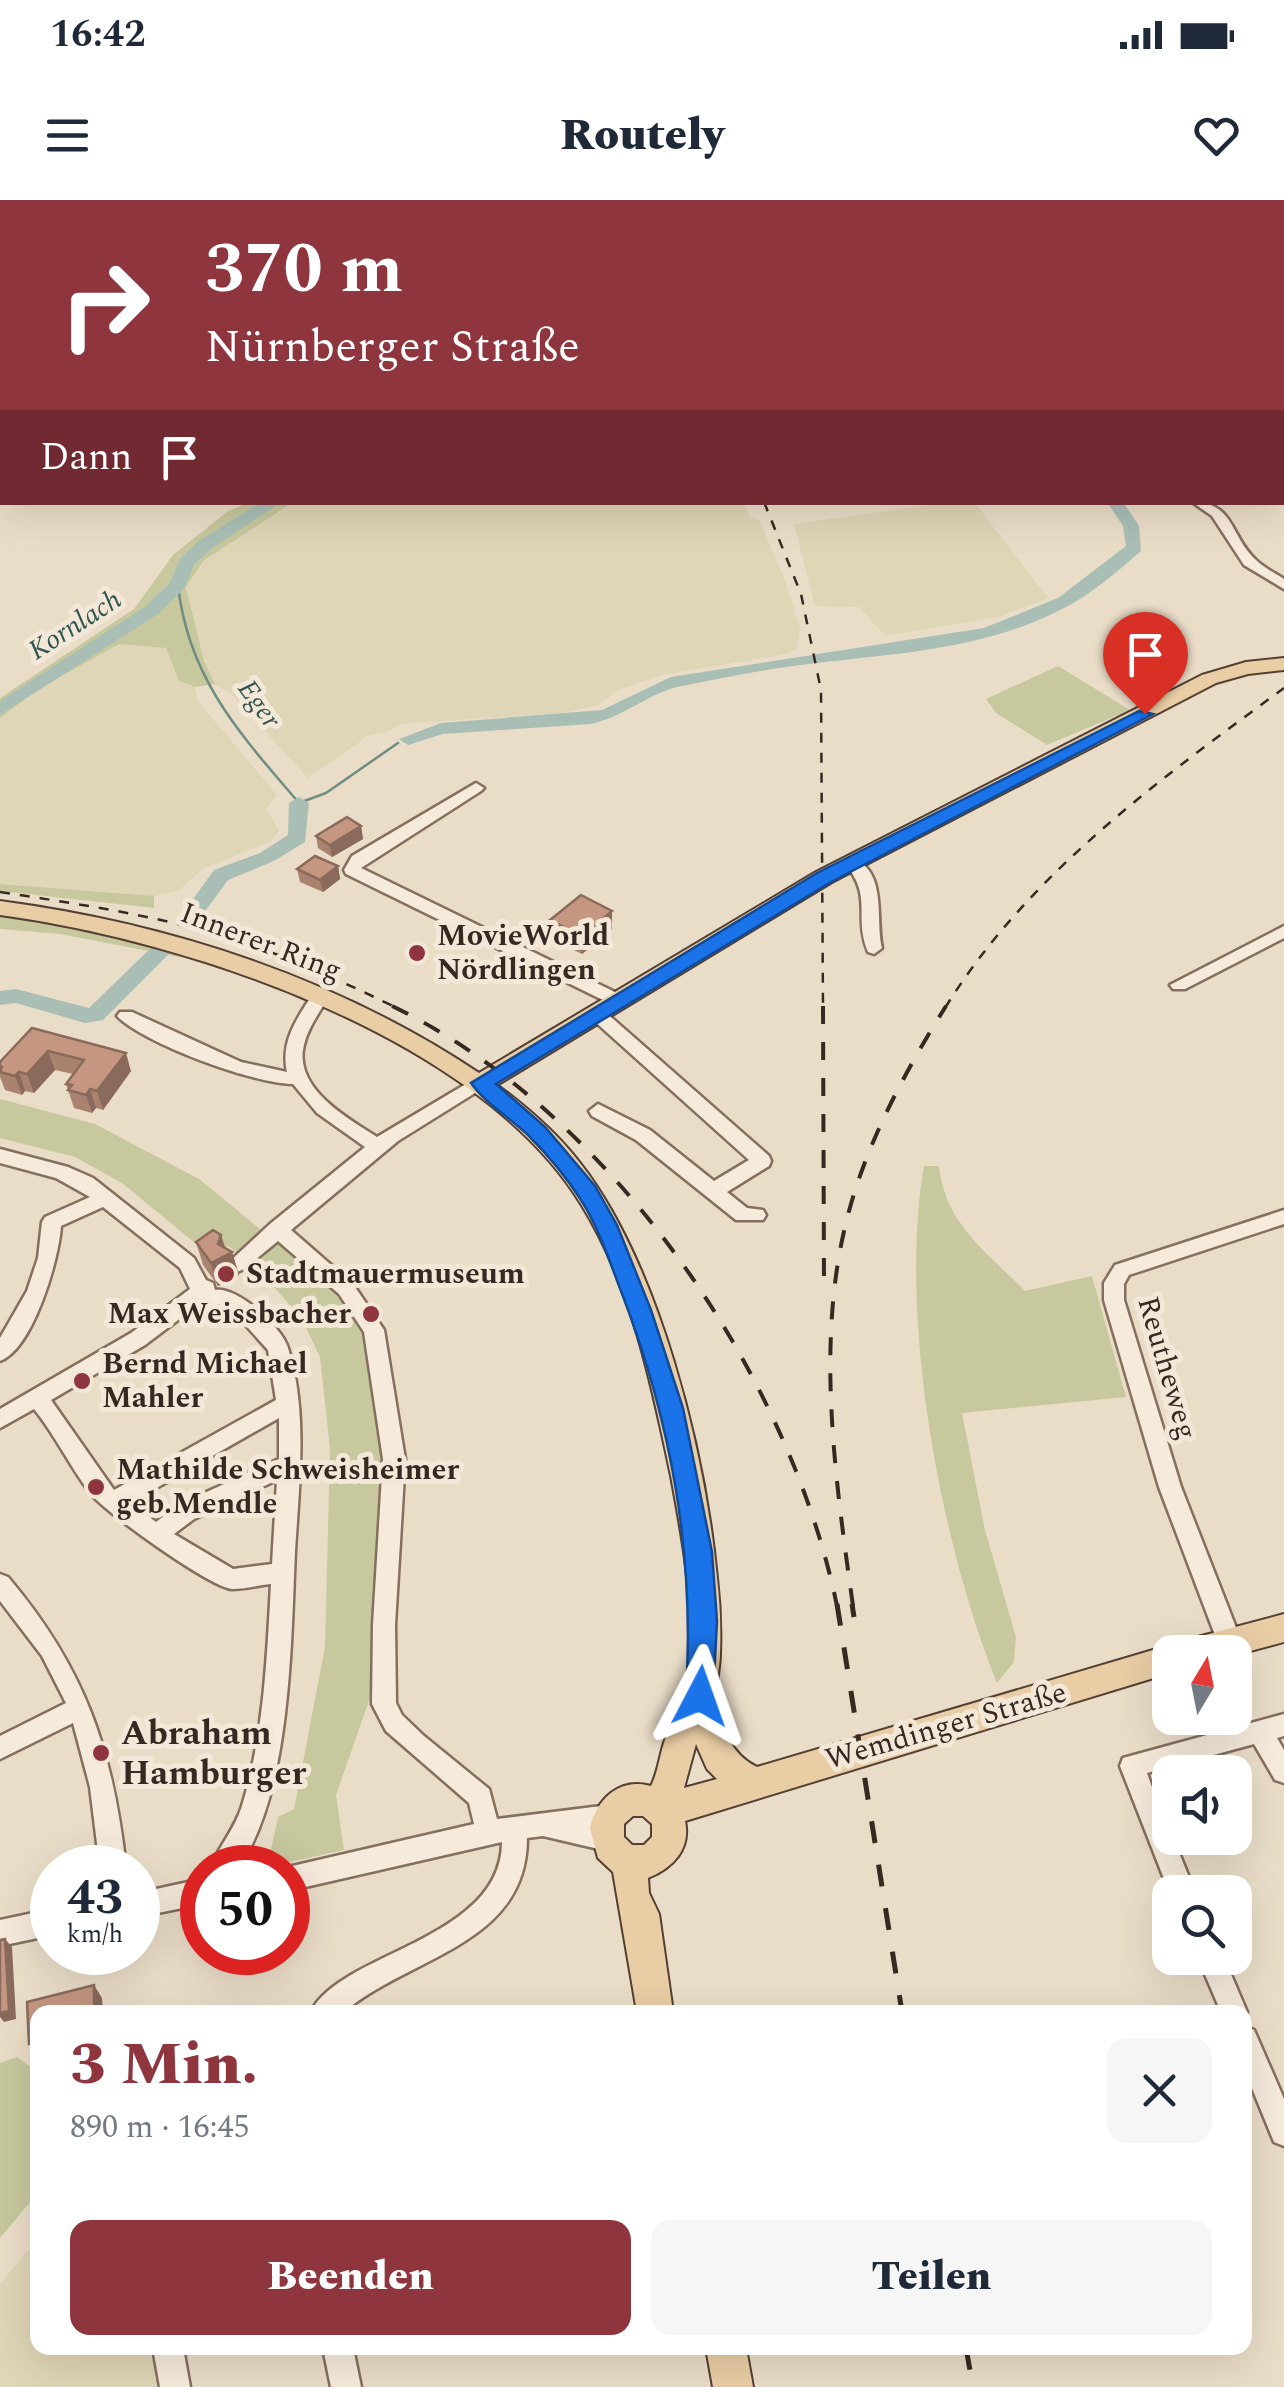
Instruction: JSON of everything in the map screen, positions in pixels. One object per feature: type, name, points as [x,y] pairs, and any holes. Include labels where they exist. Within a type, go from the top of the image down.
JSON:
[{"type":"main road","points":[[482,1083],[852,862],[1209,680],[1246,668],[1284,664]]},
{"type":"main road","name":"Innerer Ring","points":[[0,908],[67,916],[190,946],[320,996],[482,1083],[538,1132],[571,1168],[606,1225],[627,1274],[671,1408],[696,1534],[704,1621],[700,1696]]},
{"type":"main road","points":[[1252,1637],[1284,1628]]},
{"type":"main road","name":"Wemdinger Straße","points":[[624,1845],[622,1804],[658,1812],[712,1810],[739,1789],[1152,1664]]},
{"type":"main road","points":[[653,2005],[641,1914],[632,1895],[624,1845],[667,1845],[658,1812],[700,1696]]},
{"type":"main road","points":[[700,1696],[708,1721],[707,1737],[718,1760],[734,1774],[739,1789]]},
{"type":"main road","points":[[727,2355],[733,2387]]},
{"type":"street","points":[[1203,505],[1228,526],[1248,562],[1284,585]]},
{"type":"street","points":[[476,788],[358,860],[352,870],[620,1001]]},
{"type":"street","points":[[852,862],[862,869],[870,884],[874,948]]},
{"type":"street","points":[[1179,985],[1284,931]]},
{"type":"street","points":[[320,996],[294,1048],[294,1066],[312,1095],[377,1146]]},
{"type":"street","points":[[598,1014],[762,1161],[712,1191]]},
{"type":"street","points":[[126,1016],[178,1042],[252,1070],[282,1080],[299,1078]]},
{"type":"street","points":[[236,1264],[377,1146],[482,1083]]},
{"type":"street","points":[[598,1111],[643,1135],[743,1215],[756,1214]]},
{"type":"street","points":[[0,1156],[61,1172],[86,1183],[187,1263],[211,1298],[224,1296],[240,1305],[271,1338],[284,1368],[290,1464],[276,1700],[254,1808],[238,1845]]},
{"type":"street","points":[[0,1353],[23,1321],[46,1270],[52,1222],[106,1198]]},
{"type":"street","name":"Reutheweg","points":[[1227,1635],[1142,1403],[1114,1300],[1114,1282],[1122,1270],[1284,1217]]},
{"type":"street","points":[[277,1229],[346,1289],[374,1330],[394,1459],[384,1626],[384,1704],[394,1723],[480,1797],[488,1833]]},
{"type":"street","points":[[0,1419],[138,1340],[204,1290]]},
{"type":"street","points":[[38,1399],[112,1502],[156,1535],[231,1579],[284,1572]]},
{"type":"street","points":[[112,1502],[288,1403]]},
{"type":"street","points":[[156,1535],[186,1512],[290,1464]]},
{"type":"street","points":[[0,1584],[59,1658],[100,1768],[110,1845]]},
{"type":"street","points":[[0,1748],[80,1708]]},
{"type":"street","points":[[1175,1875],[1132,1766],[1272,1728],[1284,1772]]},
{"type":"street","points":[[310,1874],[514,1826],[543,1825],[624,1845]]},
{"type":"street","points":[[333,2005],[356,1987],[441,1943],[495,1900],[514,1876],[514,1826]]},
{"type":"street","points":[[0,1933],[30,1927]]},
{"type":"street","points":[[1218,1975],[1231,2005]]},
{"type":"street","points":[[1252,2056],[1284,2132]]},
{"type":"street","points":[[169,2355],[175,2387]]},
{"type":"street","points":[[339,2355],[346,2387]]},
{"type":"shaded area","points":[[289,505],[746,505],[750,517],[760,521],[800,628],[797,648],[788,654],[661,675],[618,690],[597,706],[561,713],[400,724],[390,731],[369,735],[308,778],[232,695],[215,684],[204,661],[186,587],[202,561]]},
{"type":"shaded area","points":[[930,505],[977,505],[1048,598],[998,617],[885,636],[859,607],[815,606],[794,524]]},
{"type":"shaded area","points":[[119,644],[166,648],[179,681],[195,687],[198,701],[277,795],[266,809],[279,831],[271,841],[203,869],[178,891],[154,896],[0,884],[0,718],[37,690]]},
{"type":"shaded area","points":[[28,2250],[30,2355],[159,2355],[162,2387],[0,2387],[0,2284]]},
{"type":"green space","points":[[242,505],[289,505],[203,561],[186,587],[204,661],[215,684],[195,687],[179,681],[166,648],[119,644],[37,690],[0,718],[0,698],[134,609],[173,555],[228,511]]},
{"type":"green space","points":[[1058,666],[1130,710],[1047,745],[996,713],[986,699]]},
{"type":"green space","points":[[0,884],[154,896],[154,908],[0,891]]},
{"type":"green space","points":[[0,913],[193,951],[185,958],[60,934],[0,929]]},
{"type":"green space","points":[[0,1099],[95,1124],[199,1179],[338,1293],[365,1335],[386,1473],[378,1675],[336,1795],[344,1850],[310,1858],[310,1845],[272,1845],[278,1817],[294,1809],[325,1647],[330,1448],[320,1357],[301,1317],[269,1282],[248,1269],[252,1264],[228,1246],[212,1257],[122,1183],[75,1157],[0,1138]]},
{"type":"green space","points":[[924,1166],[939,1166],[949,1204],[959,1220],[1025,1291],[1092,1276],[1126,1397],[962,1413],[985,1530],[1016,1637],[1014,1662],[997,1683],[958,1564],[929,1428],[916,1290],[917,1225]]},
{"type":"green space","points":[[17,2057],[30,2067],[30,2202],[0,2238],[0,2063]]},
{"type":"building","points":[[347,817],[361,826],[330,845],[316,836]]},
{"type":"building","points":[[315,856],[338,866],[320,880],[297,869]]},
{"type":"building","points":[[581,895],[612,911],[582,936],[550,920]]},
{"type":"building","points":[[32,1028],[126,1053],[97,1091],[90,1089],[86,1095],[68,1090],[72,1085],[66,1084],[84,1060],[48,1051],[27,1074],[0,1072],[0,1062]]},
{"type":"building","points":[[213,1230],[221,1235],[218,1244],[232,1252],[211,1263],[196,1242]]},
{"type":"building","points":[[5,1939],[9,2011],[0,2013],[0,1940]]},
{"type":"building","points":[[94,1985],[94,2005],[30,2005],[29,2044],[27,2002]]},
{"type":"waterway","name":"Kornlach","points":[[0,709],[152,610],[178,585],[186,563],[205,545],[268,505]]},
{"type":"waterway","points":[[821,658],[908,648],[989,632],[1065,601],[1100,578],[1135,547],[1131,526],[1117,505]]},
{"type":"waterway","name":"Eger","points":[[178,585],[193,649],[205,677],[237,728],[299,803],[326,793],[398,743]]},
{"type":"waterway","points":[[408,739],[441,729],[607,715],[671,682],[812,659]]},
{"type":"waterway","name":"Eger","points":[[188,920],[221,875],[267,857],[298,838],[299,803]]},
{"type":"waterway","name":"Eger","points":[[0,998],[16,996],[85,1016],[95,1015],[162,949]]},
{"type":"railway","points":[[765,505],[801,594],[821,690],[823,1008]]},
{"type":"railway","points":[[945,1008],[1015,914],[1056,872],[1144,794],[1284,688]]},
{"type":"railway","points":[[0,892],[133,914],[236,940],[329,976],[397,1008]]},
{"type":"railway","points":[[392,1006],[472,1052],[547,1111],[616,1181],[678,1258],[733,1341],[778,1429],[813,1518],[837,1606]]},
{"type":"railway","points":[[823,1006],[824,1282]]},
{"type":"railway","points":[[853,1606],[832,1417],[830,1368],[836,1273],[862,1169],[900,1085],[946,1006]]},
{"type":"railway","points":[[837,1604],[901,2005]]},
{"type":"railway","points":[[852,1604],[854,1617]]},
{"type":"railway","points":[[967,2355],[973,2387]]},
{"type":"place","name":"MovieWorld Nördlingen","points":[[417,953]]},
{"type":"place","name":"Stadtmauermuseum","points":[[226,1274]]},
{"type":"place","name":"Max Weissbacher","points":[[371,1314]]},
{"type":"place","name":"Bernd Michael Mahler","points":[[82,1381]]},
{"type":"place","name":"Mathilde Schweisheimer geb.Mendle","points":[[96,1487]]},
{"type":"place","name":"Abraham Hamburger","points":[[101,1753]]},
{"type":"route","points":[[700,1696],[704,1621],[699,1552],[671,1408],[640,1310],[621,1259],[588,1192],[538,1132],[482,1083],[894,839],[1145,714]]}]
